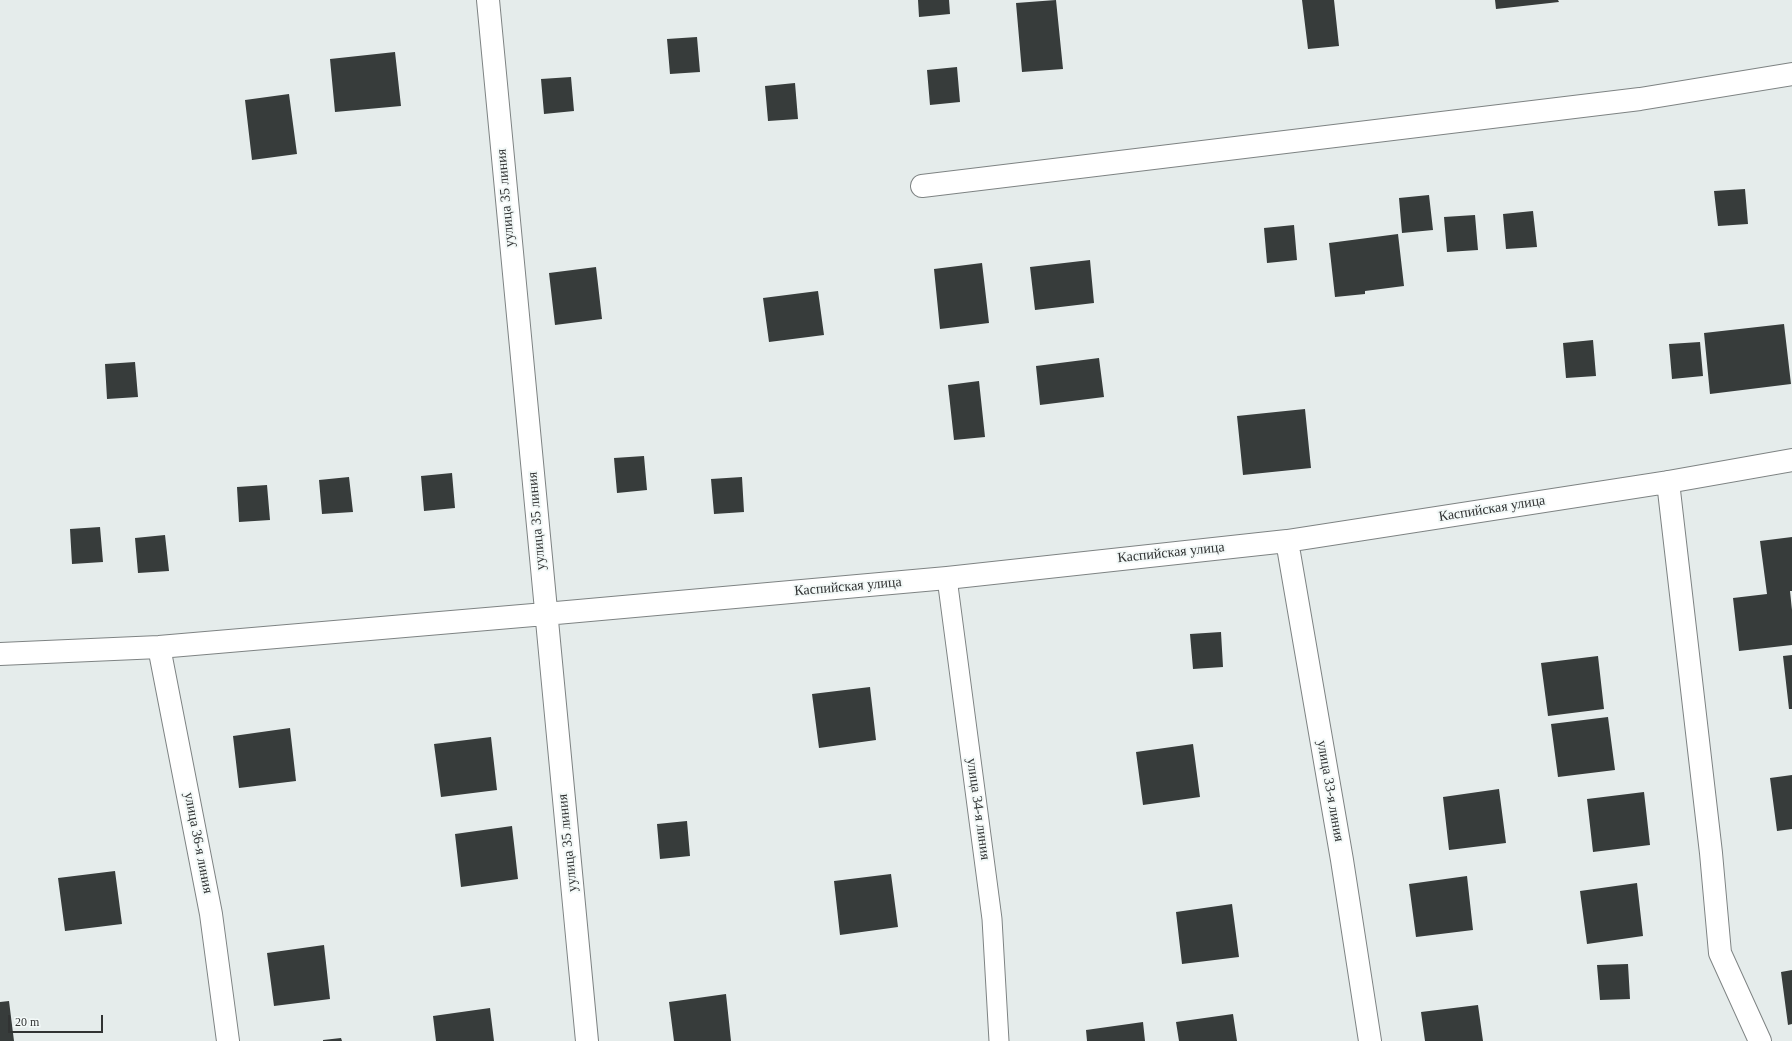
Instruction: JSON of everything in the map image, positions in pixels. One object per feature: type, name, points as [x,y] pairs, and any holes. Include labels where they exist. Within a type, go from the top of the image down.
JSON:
[{"type":"street","name":"уулица 35 линия","points":[[488,0],[545,614],[588,1041]]},
{"type":"street","points":[[922,186],[1640,99],[1792,74]]},
{"type":"street","name":"Каспийская улица","points":[[0,654],[159,647],[947,578],[1287,541],[1668,482],[1792,460]]},
{"type":"street","points":[[1668,482],[1711,853],[1720,953],[1760,1041]]},
{"type":"street","name":"улица 33-я линия","points":[[1287,541],[1342,860],[1370,1041]]},
{"type":"street","name":"улица 36-я линия","points":[[159,647],[212,914],[228,1041]]},
{"type":"lane","name":"улица 34-я линия","points":[[947,578],[992,920],[999,1041]]},
{"type":"building","points":[[918,0],[949,0],[950,14],[919,17]]},
{"type":"building","points":[[1056,0],[1063,69],[1022,72],[1016,3]]},
{"type":"building","points":[[1302,0],[1334,0],[1339,46],[1308,49]]},
{"type":"building","points":[[1495,0],[1558,0],[1559,2],[1496,9]]},
{"type":"building","points":[[697,37],[700,72],[670,74],[667,39]]},
{"type":"building","points":[[395,52],[401,106],[335,112],[330,59]]},
{"type":"building","points":[[957,67],[960,102],[930,105],[927,70]]},
{"type":"building","points":[[571,77],[574,111],[544,114],[541,79]]},
{"type":"building","points":[[795,83],[798,119],[768,121],[765,86]]},
{"type":"building","points":[[289,94],[297,154],[252,160],[245,100]]},
{"type":"building","points":[[1745,189],[1748,224],[1718,226],[1714,191]]},
{"type":"building","points":[[1429,195],[1433,230],[1402,233],[1399,198]]},
{"type":"building","points":[[1533,211],[1537,247],[1506,249],[1503,214]]},
{"type":"building","points":[[1475,215],[1478,250],[1447,252],[1444,217]]},
{"type":"building","points":[[1294,225],[1297,260],[1267,263],[1264,228]]},
{"type":"building","points":[[1398,234],[1404,286],[1365,291],[1365,294],[1335,297],[1329,243]]},
{"type":"building","points":[[1090,260],[1094,303],[1035,310],[1030,267]]},
{"type":"building","points":[[982,263],[989,323],[940,329],[934,269]]},
{"type":"building","points":[[596,267],[602,319],[555,325],[549,273]]},
{"type":"building","points":[[818,291],[824,335],[769,342],[763,298]]},
{"type":"building","points":[[1784,324],[1791,384],[1710,394],[1704,333]]},
{"type":"building","points":[[1593,340],[1596,376],[1566,378],[1563,343]]},
{"type":"building","points":[[1700,342],[1703,376],[1672,379],[1669,344]]},
{"type":"building","points":[[1099,358],[1104,397],[1040,405],[1036,366]]},
{"type":"building","points":[[135,362],[138,397],[107,399],[105,364]]},
{"type":"building","points":[[979,381],[985,437],[954,440],[948,385]]},
{"type":"building","points":[[1305,409],[1311,468],[1243,475],[1237,416]]},
{"type":"building","points":[[644,456],[647,490],[617,493],[614,458]]},
{"type":"building","points":[[452,473],[455,508],[424,511],[421,476]]},
{"type":"building","points":[[349,477],[353,512],[322,514],[319,480]]},
{"type":"building","points":[[742,477],[744,512],[714,514],[711,479]]},
{"type":"building","points":[[267,485],[270,520],[239,522],[237,487]]},
{"type":"building","points":[[100,527],[103,562],[72,564],[70,529]]},
{"type":"building","points":[[165,535],[169,571],[138,573],[135,538]]},
{"type":"building","points":[[1792,537],[1792,591],[1790,591],[1792,610],[1792,645],[1739,651],[1733,598],[1767,594],[1760,541]]},
{"type":"building","points":[[1221,632],[1223,667],[1193,669],[1190,634]]},
{"type":"building","points":[[1792,655],[1792,709],[1789,709],[1783,656]]},
{"type":"building","points":[[1598,656],[1604,709],[1548,716],[1541,663]]},
{"type":"building","points":[[870,687],[876,740],[819,748],[812,694]]},
{"type":"building","points":[[1608,717],[1615,770],[1558,777],[1551,724]]},
{"type":"building","points":[[290,728],[296,781],[239,788],[233,736]]},
{"type":"building","points":[[491,737],[497,790],[441,797],[434,744]]},
{"type":"building","points":[[1193,744],[1200,797],[1143,805],[1136,752]]},
{"type":"building","points":[[1792,775],[1792,829],[1777,831],[1770,778]]},
{"type":"building","points":[[1499,789],[1506,843],[1449,850],[1443,797]]},
{"type":"building","points":[[1644,792],[1650,845],[1593,852],[1587,799]]},
{"type":"building","points":[[687,821],[690,856],[660,859],[657,824]]},
{"type":"building","points":[[512,826],[518,879],[461,887],[455,834]]},
{"type":"building","points":[[115,871],[122,924],[65,931],[58,878]]},
{"type":"building","points":[[891,874],[898,927],[840,935],[834,881]]},
{"type":"building","points":[[1467,876],[1473,930],[1416,937],[1409,884]]},
{"type":"building","points":[[1637,883],[1643,936],[1587,944],[1580,891]]},
{"type":"building","points":[[1232,904],[1239,957],[1182,964],[1176,912]]},
{"type":"building","points":[[324,945],[330,999],[274,1006],[267,953]]},
{"type":"building","points":[[1628,964],[1630,999],[1600,1000],[1597,965]]},
{"type":"building","points":[[1792,970],[1792,1024],[1788,1025],[1781,972]]},
{"type":"building","points":[[726,994],[731,1041],[674,1041],[669,1002]]},
{"type":"building","points":[[9,1001],[14,1041],[0,1041],[0,1002]]},
{"type":"building","points":[[1478,1005],[1483,1041],[1425,1041],[1421,1012]]},
{"type":"building","points":[[490,1008],[494,1041],[436,1041],[433,1016]]},
{"type":"building","points":[[1233,1014],[1237,1041],[1179,1041],[1176,1022]]},
{"type":"building","points":[[1143,1022],[1145,1041],[1087,1041],[1086,1030]]},
{"type":"building","points":[[341,1038],[342,1041],[323,1041],[323,1040]]}]
